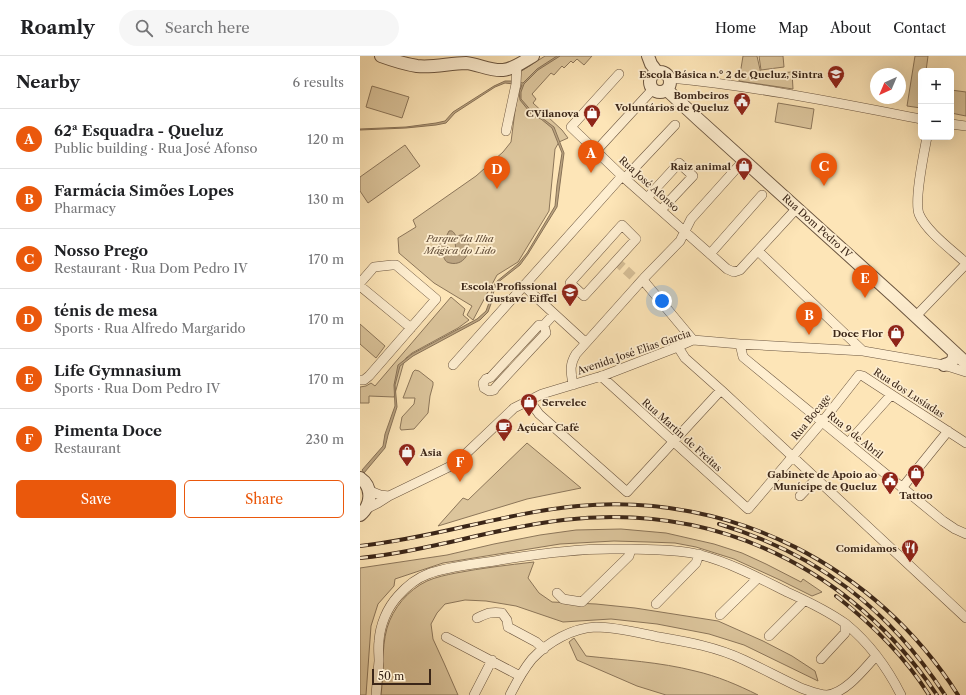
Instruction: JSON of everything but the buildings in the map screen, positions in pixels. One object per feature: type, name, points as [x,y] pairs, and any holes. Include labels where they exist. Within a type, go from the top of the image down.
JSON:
[{"type":"street","points":[[381,56],[417,66],[467,63]]},
{"type":"street","points":[[402,62],[413,56]]},
{"type":"street","points":[[455,56],[467,63],[495,70],[509,69],[517,75]]},
{"type":"street","points":[[506,131],[517,75],[534,56]]},
{"type":"street","points":[[648,56],[651,64],[657,72]]},
{"type":"street","points":[[669,84],[666,73],[663,72],[657,72],[652,75],[650,80],[653,89],[659,92],[662,92],[669,84],[711,82],[810,97],[918,118]]},
{"type":"street","name":"Rua José Afonso","points":[[619,74],[571,126],[624,177],[727,269],[734,272],[740,270],[758,251]]},
{"type":"street","name":"Rua Dom Pedro IV","points":[[669,84],[698,119],[966,363]]},
{"type":"street","points":[[596,151],[653,89]]},
{"type":"street","points":[[954,124],[966,126]]},
{"type":"street","points":[[453,365],[624,177],[675,125]]},
{"type":"street","points":[[916,316],[966,263],[927,226],[919,213],[917,198],[927,140]]},
{"type":"street","points":[[573,385],[571,368],[573,360],[585,342],[680,241],[691,220],[744,160]]},
{"type":"street","points":[[647,198],[679,163],[693,176],[661,210]]},
{"type":"street","points":[[710,254],[762,195]]},
{"type":"street","points":[[797,208],[758,251],[863,351]]},
{"type":"street","points":[[622,225],[636,239],[584,296],[570,283],[622,225]]},
{"type":"street","points":[[360,380],[364,380],[369,376],[411,328],[436,299],[396,265],[392,264],[374,267],[360,284],[411,328]]},
{"type":"street","points":[[643,280],[694,340]]},
{"type":"street","points":[[524,286],[585,342]]},
{"type":"street","points":[[544,325],[546,333],[494,390],[489,391],[484,388],[483,383],[486,379],[491,377],[539,325],[544,325],[554,314]]},
{"type":"street","name":"Avenida José Elias Garcia","points":[[362,515],[390,496],[455,464],[514,408],[542,394],[601,376],[694,340],[863,351],[944,365],[966,372]]},
{"type":"street","name":"Rua 9 de Abril","points":[[740,344],[743,357],[943,521],[966,534]]},
{"type":"street","points":[[678,347],[685,358],[722,390],[966,618]]},
{"type":"street","points":[[944,365],[952,362],[954,352]]},
{"type":"street","name":"Rua Bocage","points":[[748,509],[822,422],[859,375]]},
{"type":"street","name":"Rua dos Lusíadas","points":[[859,375],[863,376],[966,443]]},
{"type":"street","name":"Rua Martin de Freitas","points":[[601,376],[748,509]]},
{"type":"street","points":[[531,400],[539,414],[627,492],[722,390]]},
{"type":"street","points":[[848,444],[891,395]]},
{"type":"street","points":[[902,488],[948,431]]},
{"type":"street","points":[[360,478],[367,485],[370,491],[369,503],[362,515]]},
{"type":"street","points":[[800,496],[816,479]]},
{"type":"street","points":[[370,491],[380,495],[390,496]]},
{"type":"street","points":[[376,695],[380,632],[387,613],[390,606],[398,596],[421,577],[436,571],[529,555],[574,550],[610,549],[677,550],[699,554],[732,565],[823,609],[845,624],[863,640],[887,670],[901,695]]},
{"type":"street","points":[[557,593],[563,599],[582,602],[629,556],[630,549]]},
{"type":"street","points":[[656,604],[696,563],[699,554]]},
{"type":"street","points":[[720,615],[758,578]]},
{"type":"street","points":[[769,636],[804,600]]},
{"type":"street","points":[[477,618],[487,613],[502,613],[507,620],[508,627],[544,648]]},
{"type":"street","points":[[821,659],[845,633],[845,624]]},
{"type":"street","points":[[510,695],[520,676],[531,661],[544,648],[565,636],[582,629],[596,627],[612,628],[700,645],[743,659],[788,682],[817,694],[828,695],[838,692],[847,686],[876,656]]},
{"type":"street","points":[[446,637],[520,676]]},
{"type":"street","points":[[474,695],[492,660]]},
{"type":"green space","name":"Parque da Ilha Mágica do Lido","points":[[545,56],[592,56],[584,65],[577,59],[573,63],[571,61],[564,68],[562,66],[554,75],[551,73],[532,94],[536,99],[533,103],[562,130],[568,138],[559,142],[555,149],[549,211],[518,262],[497,275],[473,320],[467,315],[472,306],[434,283],[399,253],[398,238],[416,227],[413,220],[476,176],[503,152],[511,142],[520,72]]},
{"type":"green space","points":[[743,56],[757,56],[761,74],[792,72],[793,89],[739,81]]},
{"type":"green space","points":[[759,56],[783,56],[784,67],[761,70]]},
{"type":"green space","points":[[915,56],[928,56],[926,68],[918,68],[918,108],[907,106]]},
{"type":"green space","points":[[372,86],[409,97],[402,118],[366,107]]},
{"type":"green space","points":[[954,90],[966,92],[966,116],[954,114]]},
{"type":"green space","points":[[778,103],[814,109],[811,129],[775,122]]},
{"type":"green space","points":[[405,145],[420,166],[368,203],[360,191],[360,177]]},
{"type":"green space","points":[[451,297],[465,309],[463,315],[469,320],[406,358],[394,397],[369,396],[369,403],[360,403],[360,387],[371,383],[375,386]]},
{"type":"green space","points":[[360,324],[385,346],[376,358],[360,344]]},
{"type":"green space","points":[[415,370],[419,371],[433,382],[428,413],[414,429],[401,430],[402,417],[414,404],[415,398],[403,398]]},
{"type":"green space","points":[[527,443],[581,488],[527,499],[438,526],[463,498],[468,500]]},
{"type":"green space","points":[[621,529],[666,533],[714,544],[742,553],[801,582],[803,579],[822,592],[812,596],[734,559],[696,547],[675,543],[614,541],[560,544],[443,563],[395,579],[394,586],[378,604],[371,626],[366,695],[360,695],[360,568],[447,555],[540,535],[576,530]]},
{"type":"green space","points":[[534,562],[528,578],[539,593],[552,602],[635,608],[718,621],[792,656],[815,671],[818,681],[744,645],[709,634],[657,624],[611,619],[563,622],[516,606],[486,601],[465,600],[445,604],[437,613],[431,624],[433,639],[458,695],[381,695],[384,645],[387,628],[397,607],[414,589],[427,581],[445,575]]},
{"type":"green space","points":[[574,638],[586,656],[668,665],[682,668],[719,678],[758,695],[666,695],[637,686],[577,660],[569,642]]},
{"type":"shaded area","points":[[557,56],[560,56],[538,70],[524,84],[521,92],[521,99],[534,114],[554,127],[564,153],[557,207],[520,265],[497,283],[488,312],[480,320],[413,356],[400,366],[395,385],[397,407],[385,448],[364,473],[362,470],[383,446],[385,434],[395,406],[394,385],[398,365],[412,354],[477,319],[486,311],[492,289],[496,282],[518,264],[527,253],[555,206],[562,153],[552,128],[541,119],[533,116],[520,100],[519,92],[522,85],[505,83],[495,87],[455,113],[446,123],[406,128],[360,129],[406,127],[445,121],[453,112],[494,86],[505,81],[523,83],[537,69]]},
{"type":"shaded area","points":[[449,231],[452,231],[456,236],[464,235],[467,240],[469,250],[464,259],[460,262],[448,262],[442,254],[437,251],[440,246],[438,240],[441,236],[446,237]],"holes":[[[449,240],[455,242],[456,250],[450,255],[446,250],[447,244]]]},
{"type":"tunnel","points":[[616,261],[640,283]]},
{"type":"railway","points":[[360,546],[415,537],[550,509],[578,506],[635,505],[690,511],[744,526],[795,547],[842,575],[886,609],[924,649],[958,695]]},
{"type":"railway","points":[[360,558],[386,555],[512,528],[563,520],[619,517],[674,522],[726,534],[775,553],[821,579],[864,612],[903,650],[937,695]]},
{"type":"railway","points":[[719,524],[755,536],[788,551],[848,588],[875,611],[900,636],[923,664],[945,695]]},
{"type":"railway","points":[[836,596],[862,618],[899,654],[929,695]]},
{"type":"place","name":"Escola Básica n.º 2 de Queluz, Sintra","points":[[836,89]]},
{"type":"place","name":"Bombeiros Voluntários de Queluz","points":[[742,116]]},
{"type":"place","name":"CVilanova","points":[[592,128]]},
{"type":"place","name":"62ª Esquadra - Queluz","points":[[591,173]]},
{"type":"place","name":"Raiz animal","points":[[744,181]]},
{"type":"place","name":"Nosso Prego","points":[[824,186]]},
{"type":"place","name":"ténis de mesa","points":[[497,189]]},
{"type":"place","name":"Life Gymnasium","points":[[865,298]]},
{"type":"place","name":"Escola Profissional Gustave Eiffel","points":[[570,307]]},
{"type":"place","name":"Farmácia Simões Lopes","points":[[809,335]]},
{"type":"place","name":"Doce Flor","points":[[896,348]]},
{"type":"place","name":"Servelec","points":[[529,417]]},
{"type":"place","name":"Açúcar Café","points":[[504,442]]},
{"type":"place","name":"Asia","points":[[407,467]]},
{"type":"place","name":"Pimenta Doce","points":[[460,482]]},
{"type":"place","name":"Tattoo","points":[[916,488]]},
{"type":"place","name":"Gabinete de Apoio ao Munícipe de Queluz","points":[[890,495]]},
{"type":"place","name":"Comidamos","points":[[910,563]]}]
